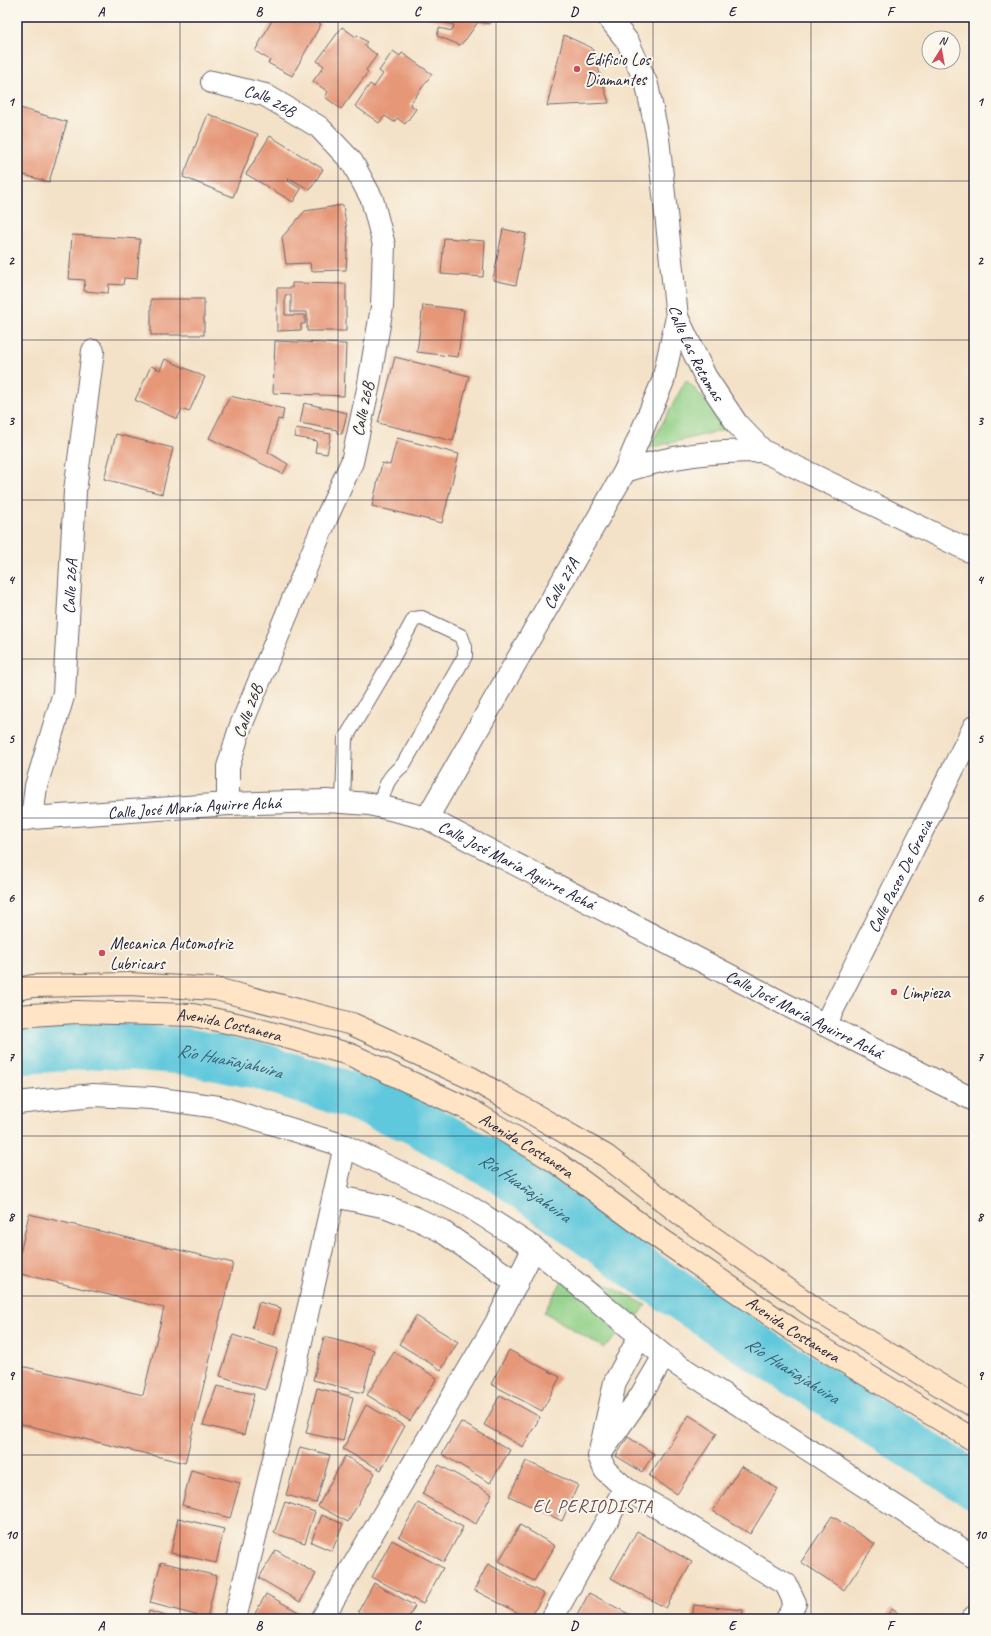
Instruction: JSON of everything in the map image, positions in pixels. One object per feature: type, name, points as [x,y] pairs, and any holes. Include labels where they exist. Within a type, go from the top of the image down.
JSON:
[{"type":"main road","name":"Avenida Costanera","points":[[17,989],[33,986],[129,984],[216,989],[352,1024],[471,1078],[606,1156],[692,1223],[824,1314],[974,1406]]},
{"type":"main road","name":"Avenida Costanera","points":[[17,1016],[76,1012],[193,1015],[241,1025],[349,1054],[470,1110],[556,1162],[649,1231],[791,1329],[974,1440]]},
{"type":"street","name":"Calle Las Retamas","points":[[608,17],[628,42],[647,85],[658,138],[677,317],[705,376],[737,424],[763,451],[974,553]]},
{"type":"street","name":"Calle 26B","points":[[212,82],[264,95],[319,127],[352,162],[372,199],[384,245],[382,307],[368,390],[352,462],[326,519],[240,728],[228,767],[228,804]]},
{"type":"street","name":"Calle 27A","points":[[427,818],[625,471],[663,381],[677,317]]},
{"type":"street","name":"Calle 26A","points":[[25,820],[64,693],[75,491],[93,351]]},
{"type":"street","points":[[625,471],[653,461],[692,455],[727,451],[763,451]]},
{"type":"street","name":"Calle Paseo De Gracia","points":[[825,1025],[974,727]]},
{"type":"street","name":"Calle José María Aguirre Achá","points":[[25,820],[228,804],[327,801],[380,806],[427,818],[825,1025],[974,1100]]},
{"type":"street","points":[[17,1104],[93,1095],[152,1098],[219,1107],[345,1146],[467,1205],[534,1248],[664,1356],[974,1557]]},
{"type":"street","points":[[235,1619],[282,1430],[345,1146]]},
{"type":"street","points":[[334,1196],[387,1207],[422,1221],[440,1230],[517,1283]]},
{"type":"street","points":[[322,1619],[496,1324],[534,1248]]},
{"type":"street","points":[[640,1336],[615,1382],[599,1456],[604,1470],[625,1488],[786,1584],[795,1603],[787,1619]]},
{"type":"street","points":[[599,1456],[640,1397],[664,1356]]},
{"type":"street","points":[[552,1619],[625,1488]]},
{"type":"lane","points":[[343,802],[345,739],[414,620],[422,618],[461,636],[465,647],[465,656],[403,765],[392,774],[385,786],[380,806]]},
{"type":"green space","points":[[686,380],[732,428],[649,448]]},
{"type":"green space","points":[[571,1266],[646,1305],[639,1315],[604,1348],[544,1312]]},
{"type":"building","points":[[274,17],[281,19],[282,17],[309,17],[321,24],[292,76],[268,63],[270,60],[255,51]]},
{"type":"building","points":[[424,17],[492,17],[490,24],[478,22],[460,45],[437,36],[439,28],[452,31],[454,25]]},
{"type":"building","points":[[342,27],[356,37],[357,35],[367,42],[364,45],[377,55],[366,70],[368,72],[341,109],[325,97],[328,92],[313,81],[324,66],[317,61]]},
{"type":"building","name":"Edificio Los Diamantes","points":[[564,35],[592,48],[609,103],[547,106]]},
{"type":"building","points":[[393,51],[400,56],[402,53],[432,74],[410,104],[416,109],[405,124],[397,118],[394,122],[385,116],[379,123],[355,106],[370,84],[374,87],[383,74],[379,71]]},
{"type":"building","points":[[17,107],[67,122],[49,182],[17,173]]},
{"type":"building","points":[[208,114],[258,134],[233,197],[183,177]]},
{"type":"building","points":[[270,136],[323,169],[310,190],[289,178],[288,181],[301,189],[293,202],[246,174]]},
{"type":"building","points":[[343,205],[348,238],[346,270],[311,271],[310,263],[286,264],[282,237],[305,211]]},
{"type":"building","points":[[503,229],[526,234],[516,285],[493,280]]},
{"type":"building","points":[[72,235],[140,239],[137,279],[124,278],[123,285],[109,284],[108,293],[84,291],[85,280],[69,279]]},
{"type":"building","points":[[444,238],[485,241],[483,277],[441,274]]},
{"type":"building","points":[[292,283],[346,284],[346,331],[307,331],[307,312],[291,312],[291,295],[285,295],[285,315],[305,315],[305,324],[301,324],[301,330],[277,331],[277,288],[292,288]]},
{"type":"building","points":[[151,299],[204,299],[204,335],[151,335]]},
{"type":"building","points":[[423,305],[464,310],[458,357],[417,352]]},
{"type":"building","points":[[275,341],[346,344],[344,396],[273,393]]},
{"type":"building","points":[[395,357],[469,376],[453,441],[378,423]]},
{"type":"building","points":[[165,359],[205,377],[189,412],[182,409],[177,419],[135,400],[151,366],[160,370]]},
{"type":"building","points":[[230,396],[284,409],[282,420],[278,419],[268,452],[288,464],[283,474],[209,438]]},
{"type":"building","points":[[304,403],[347,413],[342,434],[337,433],[337,430],[300,423]]},
{"type":"building","points":[[296,428],[331,434],[327,454],[315,452],[317,441],[295,437]]},
{"type":"building","points":[[116,434],[173,448],[162,494],[104,479]]},
{"type":"building","points":[[397,438],[459,454],[442,523],[372,506],[382,463],[390,465]]},
{"type":"building","points":[[29,1214],[233,1263],[185,1463],[17,1423],[17,1365],[143,1395],[164,1308],[17,1273]]},
{"type":"building","points":[[259,1302],[281,1308],[274,1335],[252,1328]]},
{"type":"building","points":[[416,1316],[458,1342],[441,1370],[399,1344]]},
{"type":"building","points":[[233,1335],[278,1349],[265,1390],[220,1376]]},
{"type":"building","points":[[324,1337],[374,1350],[363,1393],[313,1380]]},
{"type":"building","points":[[509,1350],[560,1377],[542,1411],[491,1384]]},
{"type":"building","points":[[394,1352],[437,1378],[410,1421],[367,1395]]},
{"type":"building","points":[[217,1386],[254,1394],[244,1435],[203,1425]]},
{"type":"building","points":[[317,1388],[353,1397],[343,1441],[306,1433]]},
{"type":"building","points":[[500,1395],[540,1417],[523,1447],[484,1425]]},
{"type":"building","points":[[366,1405],[405,1426],[381,1470],[343,1449]]},
{"type":"building","points":[[689,1415],[717,1433],[677,1494],[649,1476]]},
{"type":"building","points":[[461,1422],[510,1450],[490,1483],[442,1454]]},
{"type":"building","points":[[628,1437],[654,1454],[642,1472],[616,1456]]},
{"type":"building","points":[[300,1447],[330,1455],[316,1503],[286,1495]]},
{"type":"building","points":[[345,1456],[375,1473],[348,1522],[318,1506]]},
{"type":"building","points":[[526,1461],[578,1485],[562,1521],[509,1496]]},
{"type":"building","points":[[439,1465],[492,1494],[476,1524],[422,1494]]},
{"type":"building","points":[[741,1466],[778,1489],[750,1534],[713,1511]]},
{"type":"building","points":[[191,1470],[240,1483],[230,1518],[182,1505]]},
{"type":"building","points":[[285,1502],[315,1512],[305,1543],[274,1533]]},
{"type":"building","points":[[418,1503],[463,1527],[444,1562],[399,1537]]},
{"type":"building","points":[[322,1515],[343,1524],[332,1551],[311,1542]]},
{"type":"building","points":[[832,1516],[875,1544],[844,1590],[801,1562]]},
{"type":"building","points":[[178,1518],[224,1529],[216,1563],[171,1553]]},
{"type":"building","points":[[520,1525],[555,1546],[534,1581],[499,1561]]},
{"type":"building","points":[[637,1531],[692,1562],[666,1608],[611,1578]]},
{"type":"building","points":[[392,1540],[443,1568],[423,1604],[372,1577]]},
{"type":"building","points":[[276,1550],[316,1574],[300,1602],[259,1578]]},
{"type":"building","points":[[161,1562],[217,1576],[207,1618],[150,1603]]},
{"type":"building","points":[[488,1564],[544,1594],[530,1619],[474,1590]]},
{"type":"building","points":[[374,1583],[415,1606],[408,1619],[371,1619],[358,1612]]},
{"type":"building","points":[[589,1593],[638,1619],[575,1619]]},
{"type":"building","points":[[266,1594],[304,1615],[302,1619],[252,1619]]},
{"type":"building","points":[[694,1605],[743,1610],[742,1619],[692,1619]]},
{"type":"building","points":[[892,1609],[906,1619],[884,1619]]},
{"type":"building","points":[[149,1611],[175,1619],[146,1619]]},
{"type":"building","points":[[349,1615],[356,1619],[346,1619]]},
{"type":"waterway","name":"Río Huañajahuira","points":[[17,1051],[103,1045],[183,1051],[260,1066],[352,1096],[415,1121],[503,1171],[644,1272],[772,1358],[974,1485]]},
{"type":"place","name":"Edificio Los Diamantes","points":[[577,69]]},
{"type":"place","name":"Mecanica Automotriz Lubricars","points":[[102,953]]},
{"type":"place","name":"Limpieza","points":[[894,992]]},
{"type":"district","name":"EL PERIODISTA","points":[[593,1506]]}]
